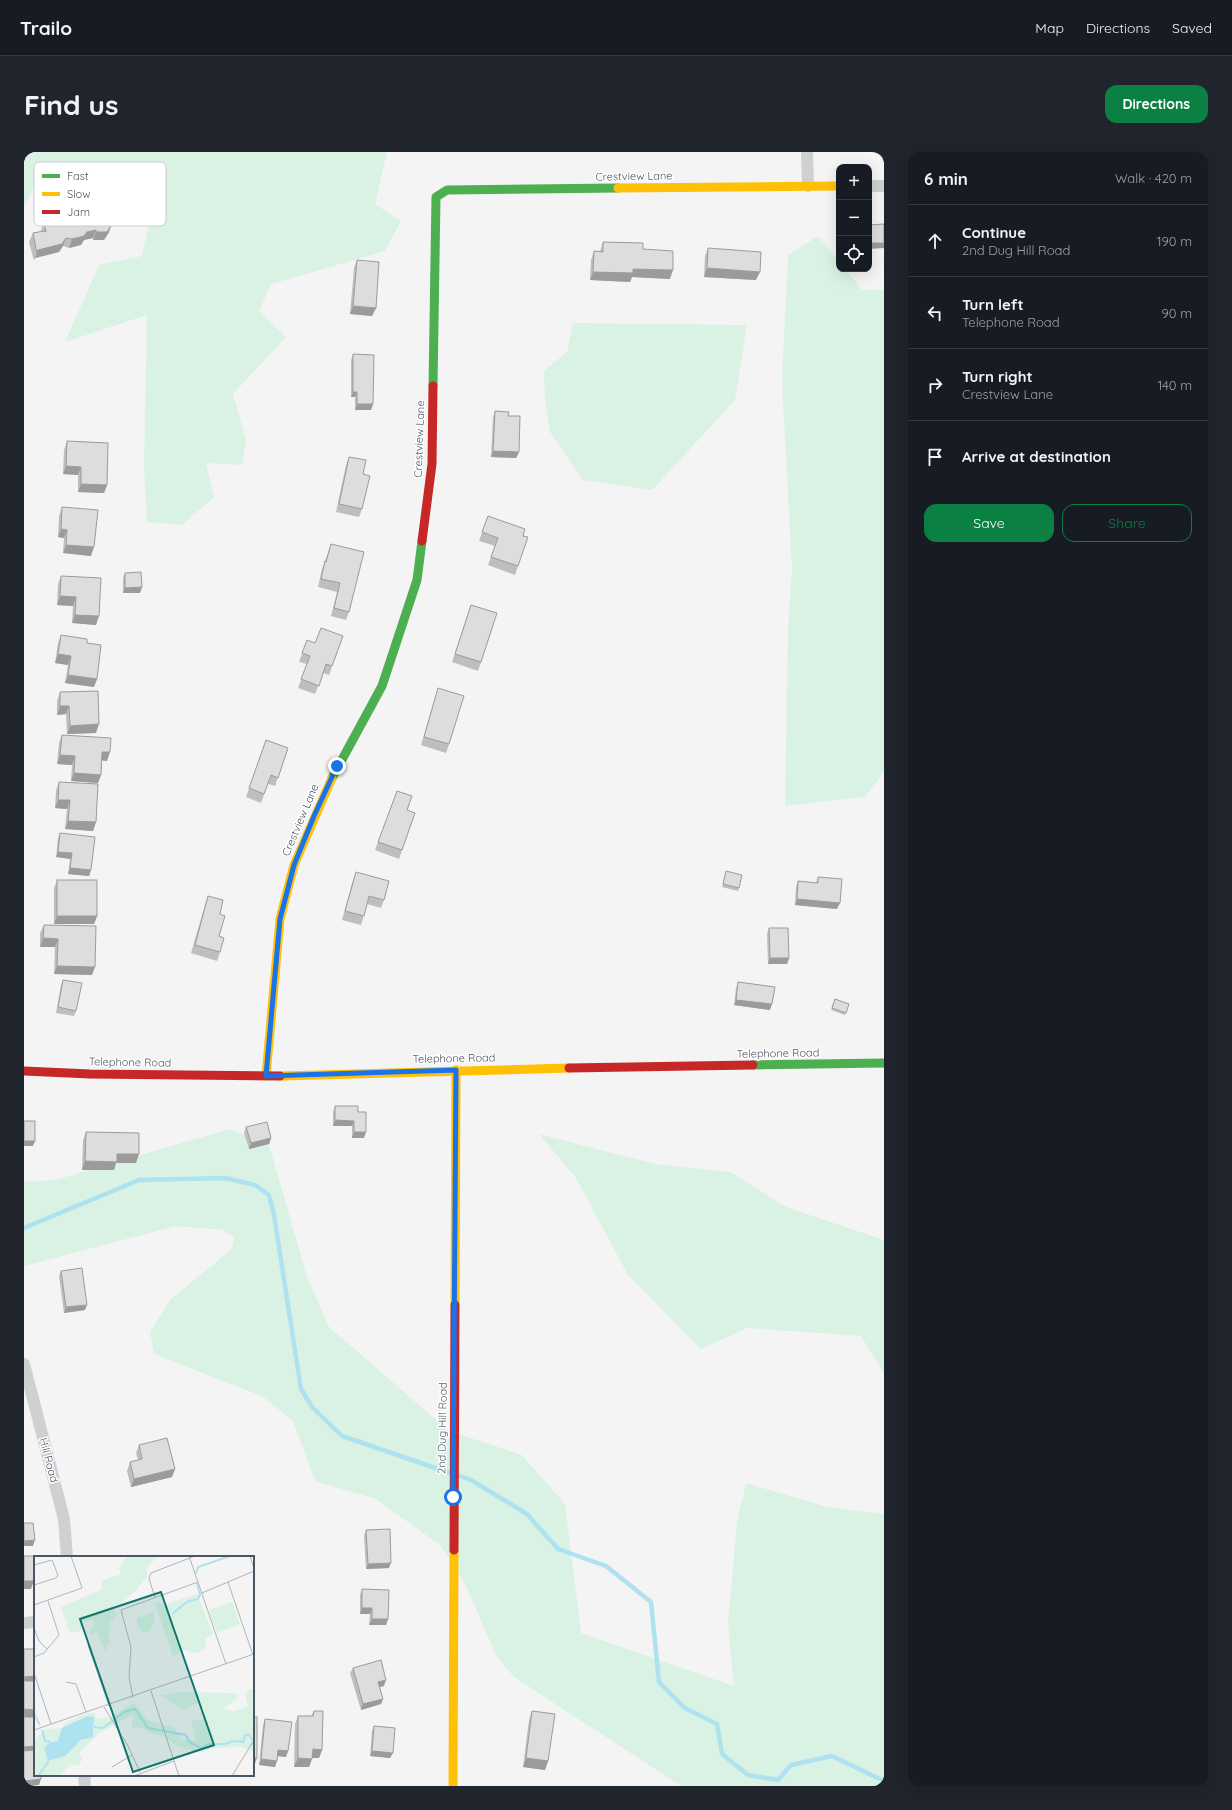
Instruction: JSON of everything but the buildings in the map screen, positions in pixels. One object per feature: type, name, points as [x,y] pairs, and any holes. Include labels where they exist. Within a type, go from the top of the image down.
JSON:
[{"type":"street","points":[[807,152],[808,186],[836,186]]},
{"type":"street","name":"Crestview Lane","points":[[266,1076],[280,919],[294,865],[337,766],[382,686],[417,580],[432,464],[436,197],[447,190],[808,186]]},
{"type":"street","points":[[872,186],[884,186]]},
{"type":"street","name":"Telephone Road","points":[[24,1071],[90,1074],[266,1076],[456,1070],[884,1064]]},
{"type":"street","name":"2nd Dug Hill Road","points":[[453,1786],[453,1497],[455,1449],[456,1070]]},
{"type":"street","name":"Hill Road","points":[[24,1364],[64,1519],[67,1556]]},
{"type":"street","points":[[24,1623],[34,1622]]},
{"type":"street","points":[[84,1776],[85,1786]]},
{"type":"green space","points":[[24,152],[387,152],[375,204],[401,221],[385,251],[271,284],[259,311],[286,337],[233,394],[246,440],[242,465],[206,463],[214,497],[182,525],[147,522],[144,468],[147,315],[65,342],[99,265],[142,256],[148,226],[166,226],[166,162],[34,162],[34,187],[24,207]]},
{"type":"green space","points":[[818,236],[836,258],[836,272],[847,272],[862,290],[884,290],[884,771],[865,797],[785,806],[788,626],[792,570],[782,381],[788,255]]},
{"type":"green space","points":[[573,323],[747,325],[735,400],[652,490],[583,480],[550,432],[545,400],[544,371],[567,352]]},
{"type":"green space","points":[[230,1129],[269,1145],[307,1277],[329,1327],[449,1431],[522,1455],[565,1504],[581,1633],[734,1686],[728,1624],[737,1522],[746,1483],[827,1507],[884,1514],[884,1786],[681,1786],[514,1677],[497,1657],[466,1586],[441,1546],[376,1499],[315,1481],[293,1421],[262,1396],[154,1354],[150,1332],[171,1299],[232,1249],[234,1238],[224,1230],[176,1226],[24,1266],[24,1182],[55,1180]]},
{"type":"green space","points":[[539,1134],[655,1164],[731,1172],[786,1207],[884,1240],[884,1374],[861,1336],[747,1328],[701,1349],[628,1275],[576,1178]]},
{"type":"waterway","points":[[24,1228],[139,1180],[225,1178],[255,1185],[269,1195],[274,1215],[301,1389],[312,1407],[342,1436],[450,1473]]},
{"type":"waterway","points":[[457,1475],[471,1480],[527,1514],[558,1549],[606,1566],[651,1602],[659,1682],[685,1708],[717,1724],[722,1754],[748,1775],[778,1780],[791,1765],[832,1756],[884,1781]]},
{"type":"traffic: fast","points":[[433,386],[436,197],[447,190],[618,188]]},
{"type":"traffic: fast","points":[[332,778],[382,686],[417,580],[422,541]]},
{"type":"traffic: fast","points":[[753,1065],[884,1063]]},
{"type":"traffic: slow","points":[[618,188],[836,186]]},
{"type":"traffic: slow","points":[[266,1076],[280,919],[294,865],[332,778]]},
{"type":"traffic: slow","points":[[280,1076],[569,1068]]},
{"type":"traffic: slow","points":[[455,1305],[456,1070]]},
{"type":"traffic: slow","points":[[453,1786],[454,1550]]},
{"type":"traffic: jam","points":[[422,541],[432,464],[433,386]]},
{"type":"traffic: jam","points":[[569,1068],[753,1065]]},
{"type":"traffic: jam","points":[[24,1071],[90,1074],[280,1076]]},
{"type":"traffic: jam","points":[[454,1550],[455,1305]]},
{"type":"route","points":[[337,766],[294,865],[280,919],[266,1076],[456,1070],[455,1449],[453,1497]]}]
